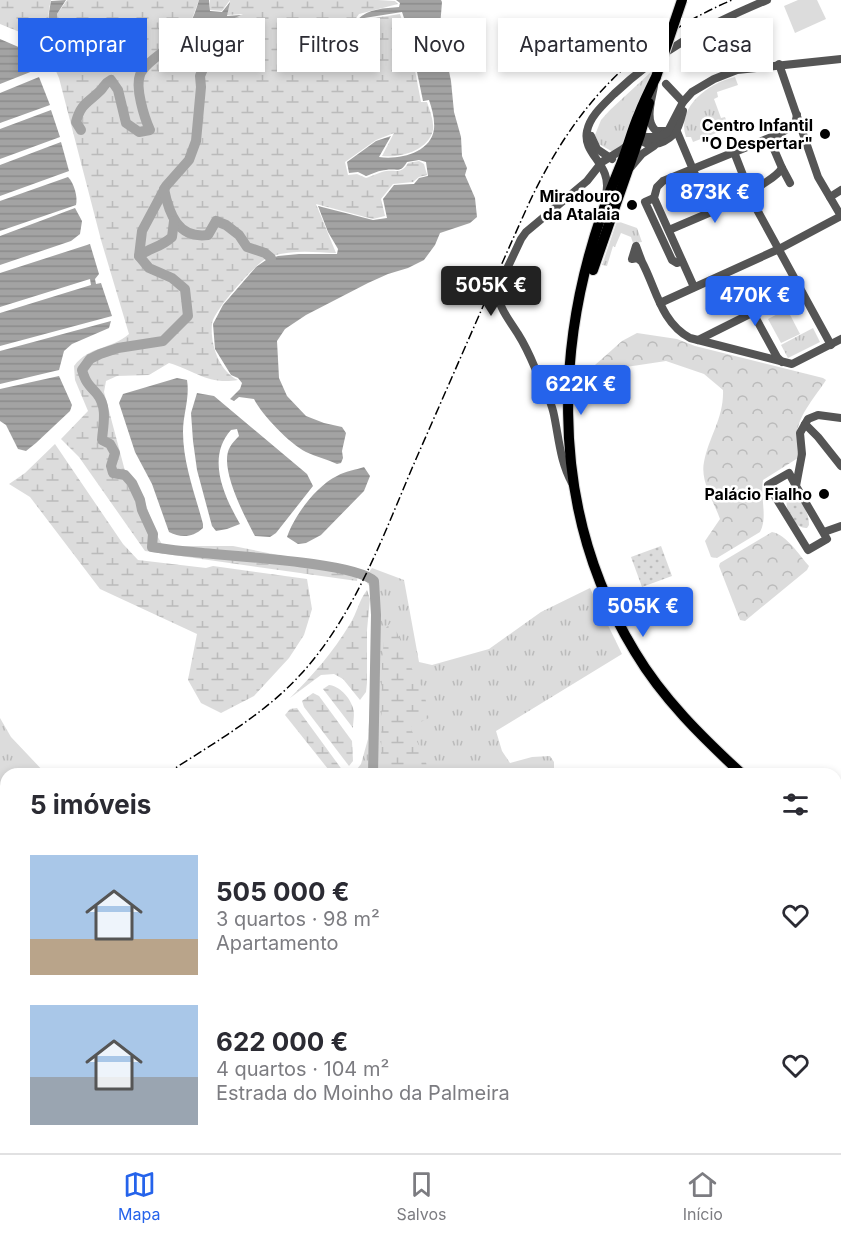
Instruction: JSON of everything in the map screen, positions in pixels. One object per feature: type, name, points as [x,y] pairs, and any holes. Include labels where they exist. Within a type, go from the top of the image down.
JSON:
[{"type":"main road","points":[[571,348],[583,298],[625,178],[635,159],[655,81],[682,0]]},
{"type":"main road","points":[[655,81],[627,145],[608,165],[596,233],[575,314],[567,428],[573,486],[581,524],[598,581],[635,653],[676,710],[736,768]]},
{"type":"street","points":[[600,250],[622,173],[592,153],[586,132],[589,125],[605,103],[652,62],[692,34],[766,0]]},
{"type":"street","points":[[627,145],[639,138],[658,137],[673,128],[683,102],[692,92],[708,82],[737,70],[841,59]]},
{"type":"street","points":[[660,303],[779,249],[841,216],[818,177],[779,64]]},
{"type":"street","points":[[655,81],[650,117],[651,127],[658,132],[673,128]]},
{"type":"street","points":[[573,486],[565,472],[548,396],[527,349],[503,312],[498,297],[498,288],[526,232],[608,165],[635,159],[663,142],[688,102],[708,82]]},
{"type":"street","points":[[608,165],[593,143],[592,132],[598,118],[625,84]]},
{"type":"street","points":[[666,84],[683,102]]},
{"type":"street","points":[[647,95],[638,124],[639,138],[648,145],[663,142]]},
{"type":"street","points":[[694,287],[654,198],[659,184],[779,134],[797,122],[797,115]]},
{"type":"street","points":[[792,127],[800,129],[803,133]]},
{"type":"street","points":[[673,128],[711,212]]},
{"type":"street","points":[[774,150],[774,141],[779,134]]},
{"type":"street","points":[[764,140],[769,142],[774,150],[790,183]]},
{"type":"street","points":[[734,152],[751,195],[831,345]]},
{"type":"street","points":[[669,230],[751,195],[757,187],[777,175],[782,168]]},
{"type":"street","points":[[830,197],[841,190]]},
{"type":"street","points":[[654,198],[645,202],[673,262],[682,261]]},
{"type":"street","points":[[632,260],[636,246],[665,314],[676,330],[690,338],[771,355],[782,363],[789,364],[797,363],[841,339]]},
{"type":"street","points":[[698,340],[800,289]]},
{"type":"street","points":[[753,313],[771,355]]},
{"type":"street","points":[[796,486],[802,454],[800,433],[808,419],[818,415],[841,418]]},
{"type":"street","points":[[805,424],[841,466]]},
{"type":"street","points":[[789,473],[796,486],[827,539],[808,550],[768,485],[789,473]]},
{"type":"street","points":[[824,532],[841,526]]},
{"type":"green space","points":[[0,0],[51,0],[49,18],[18,18],[18,31],[0,24]]},
{"type":"green space","points":[[67,0],[199,0],[192,18],[159,18],[159,72],[265,72],[265,18],[234,18],[243,14],[227,15],[230,0],[378,0],[395,1],[398,4],[359,14],[356,18],[277,18],[277,72],[380,72],[380,18],[374,18],[400,14],[401,18],[392,18],[392,72],[415,72],[421,102],[427,102],[433,130],[425,143],[412,152],[397,156],[382,156],[394,133],[376,140],[345,162],[348,175],[357,174],[366,178],[384,172],[399,171],[408,163],[419,161],[424,164],[427,175],[413,182],[393,184],[381,199],[385,216],[373,219],[316,204],[336,253],[301,252],[275,255],[261,262],[245,278],[219,309],[212,324],[217,356],[231,376],[238,380],[218,381],[169,363],[149,375],[117,376],[106,381],[104,392],[125,471],[143,496],[155,532],[163,546],[233,546],[358,571],[357,581],[145,551],[79,457],[61,439],[88,411],[75,380],[74,366],[87,354],[115,343],[129,334],[101,240],[56,72],[147,72],[147,18],[58,18],[57,14]]},
{"type":"green space","points":[[210,0],[230,0],[222,11],[210,10]]},
{"type":"green space","points":[[798,0],[817,0],[826,19],[795,33],[784,6]]},
{"type":"green space","points":[[651,72],[623,144],[613,152],[599,144],[595,135],[601,120]]},
{"type":"green space","points":[[735,77],[738,85],[717,92],[718,97],[714,99],[721,118],[725,117],[729,128],[693,142],[691,137],[686,137],[684,126],[690,106],[705,90]]},
{"type":"green space","points":[[617,221],[637,228],[642,242],[633,243],[631,237],[621,233],[615,247],[613,246],[607,266],[602,265]]},
{"type":"green space","points":[[787,309],[800,334],[781,343],[768,319]]},
{"type":"green space","points":[[813,328],[820,342],[788,358],[781,345]]},
{"type":"green space","points":[[637,333],[677,339],[695,346],[826,380],[804,412],[798,426],[798,458],[763,480],[764,514],[760,532],[717,558],[711,557],[705,541],[720,519],[706,484],[703,469],[706,453],[719,418],[723,390],[704,374],[666,361],[586,373],[622,341]]},
{"type":"green space","points":[[55,444],[123,544],[138,560],[206,568],[213,566],[307,579],[312,609],[304,635],[289,658],[254,696],[221,713],[201,703],[188,680],[197,634],[100,589],[30,497],[9,484],[25,473]]},
{"type":"green space","points":[[792,497],[799,501],[807,512],[809,525],[807,528],[798,525],[791,518],[786,503],[787,498]]},
{"type":"green space","points":[[772,532],[788,541],[809,566],[745,621],[740,620],[719,566],[720,563]]},
{"type":"green space","points":[[661,546],[672,576],[642,587],[631,557]]},
{"type":"green space","points":[[372,568],[404,580],[419,662],[432,665],[489,649],[541,612],[590,588],[622,654],[496,731],[502,751],[510,763],[532,757],[550,756],[554,762],[554,768],[358,768],[368,739],[376,594],[364,579]]},
{"type":"green space","points":[[367,590],[370,599],[366,692],[360,700],[343,679],[334,674],[321,675],[290,698],[337,644]]},
{"type":"green space","points":[[391,622],[424,691],[429,718],[410,727],[427,768],[381,768],[382,661],[385,629]]},
{"type":"green space","points":[[329,685],[344,693],[352,704],[353,728],[323,689]]},
{"type":"green space","points":[[313,693],[319,696],[352,741],[353,761],[349,766],[304,707],[302,701]]},
{"type":"green space","points":[[297,708],[341,768],[327,768],[285,715],[290,709]]},
{"type":"green space","points":[[0,718],[11,737],[40,768],[0,768]]},
{"type":"shaded area","points":[[66,0],[57,14],[57,18],[49,18],[51,1]]},
{"type":"shaded area","points":[[199,0],[209,0],[210,11],[222,12],[230,2],[227,16],[241,15],[235,18],[193,18]]},
{"type":"shaded area","points":[[396,0],[441,0],[441,18],[404,18],[402,12],[359,18],[372,11],[399,7],[400,3]]},
{"type":"shaded area","points":[[0,39],[18,47],[18,72],[30,72],[0,84]]},
{"type":"shaded area","points":[[417,72],[449,72],[454,112],[461,137],[462,156],[467,168],[465,175],[475,198],[477,217],[470,223],[440,233],[435,245],[424,260],[368,283],[306,315],[285,329],[277,341],[279,378],[287,396],[306,416],[342,427],[346,433],[342,451],[343,458],[341,463],[337,464],[306,452],[292,443],[270,421],[254,399],[239,397],[234,401],[230,399],[240,389],[242,383],[231,375],[215,349],[213,324],[223,305],[256,267],[266,260],[299,254],[337,254],[338,249],[328,232],[318,206],[373,220],[387,218],[383,199],[394,185],[414,184],[419,178],[428,176],[426,162],[419,160],[407,162],[400,169],[381,171],[366,176],[358,172],[349,173],[347,162],[376,141],[391,136],[379,157],[404,156],[421,149],[432,137],[434,129],[434,118],[429,100],[423,101]]},
{"type":"shaded area","points":[[39,77],[50,105],[0,123],[0,93]]},
{"type":"shaded area","points":[[51,110],[60,137],[0,159],[0,129]]},
{"type":"shaded area","points":[[61,142],[69,171],[0,196],[0,165]]},
{"type":"shaded area","points":[[68,177],[75,190],[76,205],[0,231],[0,201]]},
{"type":"shaded area","points":[[75,208],[82,221],[80,234],[71,241],[0,265],[0,236]]},
{"type":"shaded area","points":[[90,244],[99,274],[95,279],[96,284],[101,283],[112,316],[0,346],[0,313],[91,285],[90,279],[0,307],[0,273]]},
{"type":"shaded area","points":[[111,321],[109,328],[72,344],[64,351],[59,370],[0,384],[0,351]]},
{"type":"shaded area","points":[[59,376],[72,405],[70,411],[26,451],[18,449],[6,425],[0,421],[0,389]]},
{"type":"shaded area","points":[[177,378],[187,380],[188,393],[183,425],[185,455],[203,524],[203,528],[195,534],[186,536],[169,532],[152,484],[135,452],[119,403],[123,394]]},
{"type":"shaded area","points":[[197,393],[214,396],[307,474],[313,486],[276,533],[270,537],[255,536],[230,479],[227,456],[239,436],[237,429],[231,430],[224,441],[219,465],[220,477],[228,501],[240,524],[216,531],[212,526],[197,470],[193,441],[191,413]]},
{"type":"shaded area","points":[[364,467],[370,476],[364,491],[321,535],[306,543],[298,544],[287,537],[300,511],[321,487],[340,474]]},
{"type":"waterway","points":[[81,130],[76,122],[80,111],[111,80],[118,90],[126,123],[139,132],[150,130],[139,94],[139,80],[143,70],[159,55]]},
{"type":"waterway","points":[[202,72],[196,141],[189,160],[166,186],[142,231],[139,256],[149,268],[172,278],[185,289],[188,316],[163,341],[118,348],[100,354],[90,359],[82,370],[86,381],[103,405],[102,440],[110,444],[115,453],[111,466],[113,473],[125,475],[132,483],[153,534],[152,547],[317,565],[362,574],[374,581],[376,615],[373,768]]},
{"type":"waterway","points":[[164,189],[172,216],[182,229],[189,233],[208,235],[216,221],[239,235],[247,247],[265,253],[271,258]]},
{"type":"waterway","points":[[139,256],[172,237],[174,221]]},
{"type":"railway","points":[[175,768],[271,703],[301,674],[338,626],[380,544],[530,201],[567,135],[611,81],[637,57],[665,36],[732,0]]},
{"type":"place","name":"Centro Infantil \"O Despertar\"","points":[[825,134]]},
{"type":"place","name":"Miradouro da Atalaia","points":[[632,205]]},
{"type":"place","name":"Palácio Fialho","points":[[824,494]]}]
